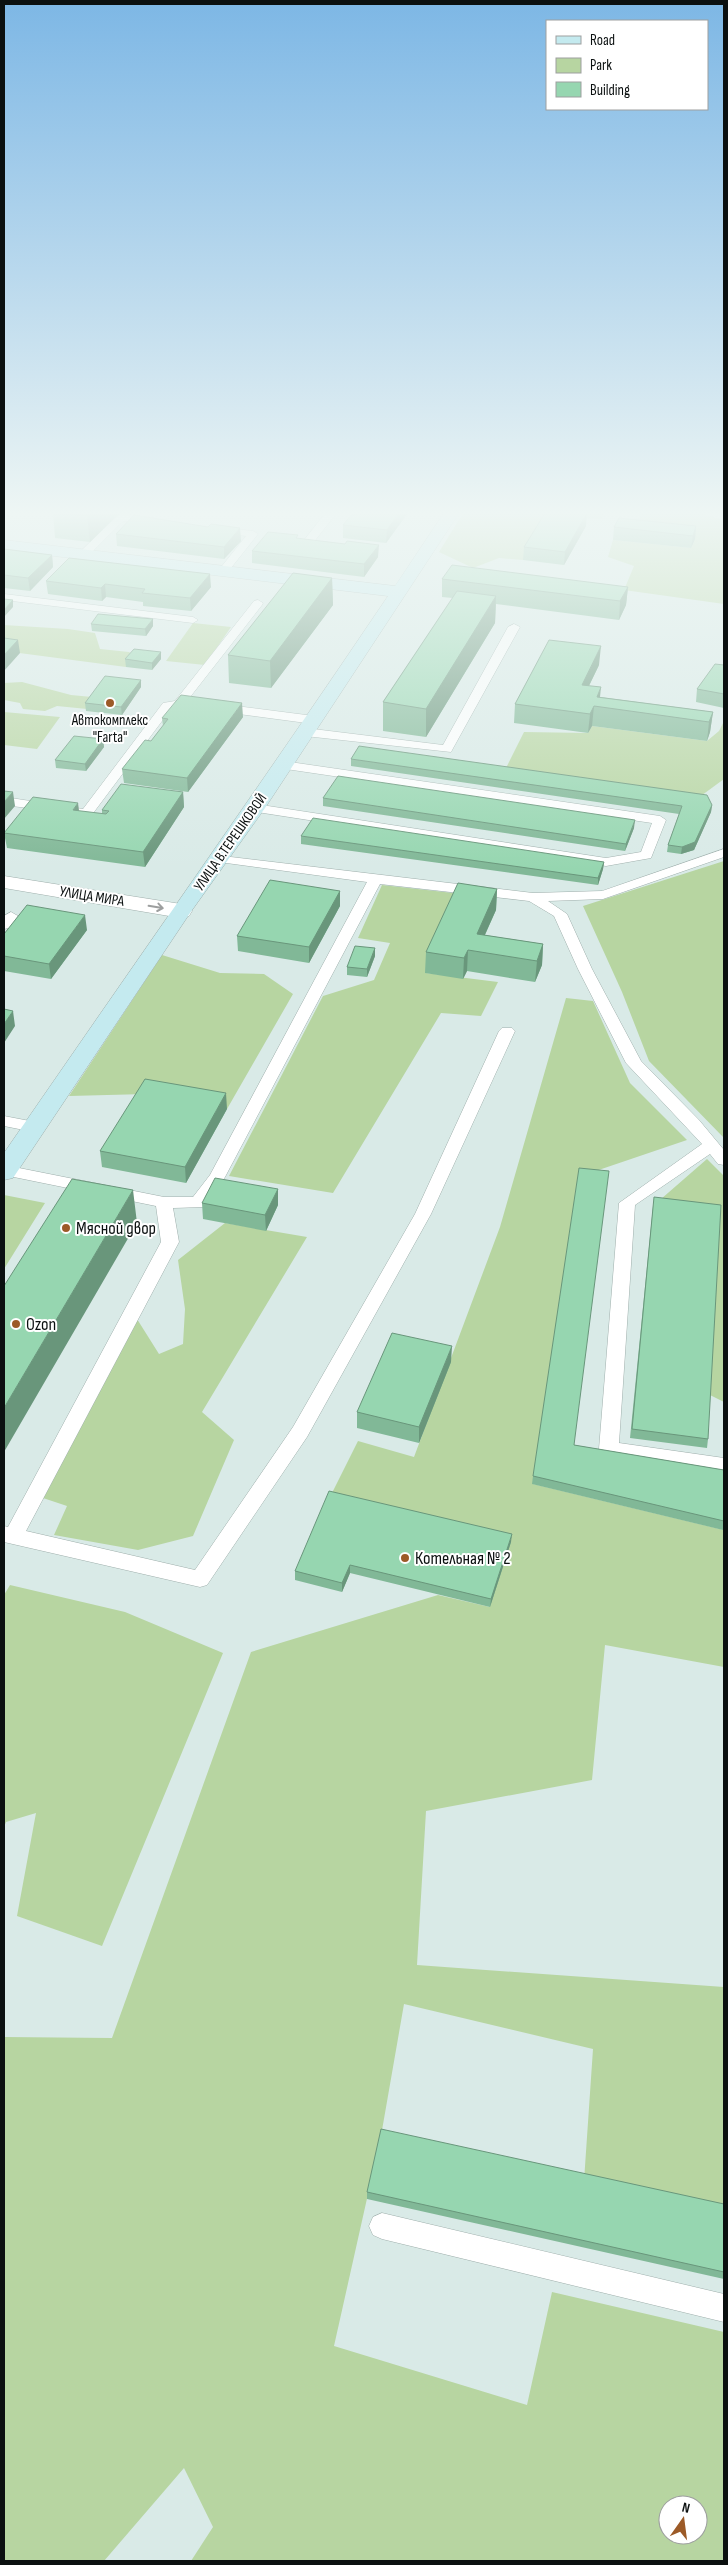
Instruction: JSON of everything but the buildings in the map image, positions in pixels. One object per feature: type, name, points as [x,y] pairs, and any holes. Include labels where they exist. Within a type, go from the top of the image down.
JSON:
[{"type":"main road","name":"УЛИЦА В.ТЕРЕШКОВОЙ","points":[[4,1171],[181,911],[255,808],[375,630]]},
{"type":"street","name":"УЛИЦА МИРА","points":[[4,882],[181,911]]},
{"type":"lane","points":[[179,703],[237,630]]},
{"type":"lane","points":[[4,801],[86,813],[167,706],[179,703],[447,749],[513,630]]},
{"type":"lane","points":[[255,808],[606,862],[646,855],[660,820],[283,765]]},
{"type":"lane","points":[[219,858],[375,880],[532,897],[604,895],[724,853]]},
{"type":"lane","points":[[4,1171],[164,1202],[198,1204],[217,1177],[375,880]]},
{"type":"lane","points":[[532,897],[560,914],[585,969],[634,1063],[693,1123],[710,1146],[724,1160]]},
{"type":"lane","points":[[164,1202],[170,1242],[8,1535],[200,1579],[300,1432],[423,1214],[507,1030]]},
{"type":"lane","points":[[4,1121],[34,1127]]},
{"type":"lane","points":[[710,1146],[627,1203],[608,1449],[724,1465]]},
{"type":"lane","points":[[382,2226],[724,2308]]},
{"type":"green space","points":[[4,630],[73,630],[95,633],[100,649],[129,652],[135,656],[126,667],[4,651]]},
{"type":"green space","points":[[188,630],[229,630],[205,665],[166,661]]},
{"type":"green space","points":[[22,682],[71,695],[92,697],[87,709],[57,706],[45,711],[23,709],[20,703],[4,700],[4,683]]},
{"type":"green space","points":[[4,712],[60,717],[37,749],[4,745]]},
{"type":"green space","points":[[724,721],[724,779],[694,801],[503,774],[524,732],[588,733],[592,726],[707,741],[719,731]]},
{"type":"green space","points":[[724,861],[724,1138],[649,1061],[622,992],[583,906]]},
{"type":"green space","points":[[382,885],[462,894],[426,973],[498,982],[481,1016],[441,1013],[333,1193],[229,1176],[323,996],[374,980],[390,943],[358,938]]},
{"type":"green space","points":[[162,955],[220,973],[264,974],[293,994],[227,1109],[146,1094],[69,1096]]},
{"type":"green space","points":[[566,998],[593,1001],[630,1083],[687,1140],[578,1177],[533,1484],[724,1530],[724,1667],[605,1645],[592,1780],[426,1811],[417,1965],[724,1987],[724,2211],[584,2181],[593,2049],[404,2004],[381,2136],[334,2346],[527,2405],[552,2292],[724,2332],[724,2561],[191,2561],[213,2527],[184,2468],[104,2561],[4,2561],[4,2037],[112,2038],[251,1652],[438,1595],[490,1607],[329,1499],[358,1441],[414,1457],[500,1227]]},
{"type":"green space","points":[[707,1159],[724,1176],[724,1402],[710,1395],[653,1206]]},
{"type":"green space","points":[[4,1195],[45,1203],[4,1269]]},
{"type":"green space","points":[[225,1223],[307,1237],[202,1412],[234,1440],[193,1536],[138,1550],[54,1535],[67,1506],[43,1498],[137,1319],[159,1354],[183,1344],[185,1309],[178,1260]]},
{"type":"green space","points":[[10,1585],[125,1612],[223,1653],[102,1946],[17,1916],[36,1813],[6,1822],[4,1827],[4,1595]]},
{"type":"place","name":"Автокомплекс \"Farta\"","points":[[110,703]]},
{"type":"place","name":"Мясной двор","points":[[66,1228]]},
{"type":"place","name":"Ozon","points":[[16,1324]]},
{"type":"place","name":"Котельная № 2","points":[[405,1558]]}]
